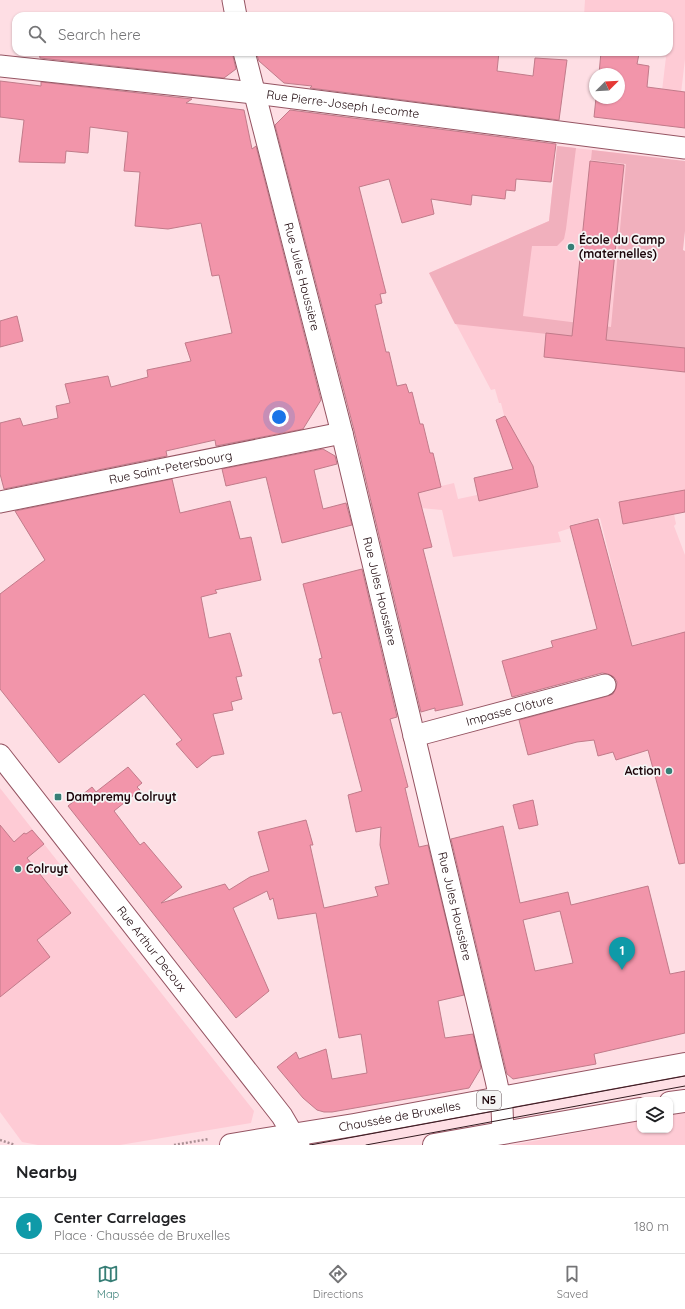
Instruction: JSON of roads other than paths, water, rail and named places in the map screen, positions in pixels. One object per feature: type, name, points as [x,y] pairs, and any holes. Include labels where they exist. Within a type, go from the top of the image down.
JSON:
[{"type":"main road","name":"Chaussée de Bruxelles","points":[[231,1145],[296,1140],[499,1098],[685,1064]]},
{"type":"main road","points":[[673,1103],[685,1101]]},
{"type":"main road","points":[[434,1145],[637,1110]]},
{"type":"street","points":[[233,0],[235,12]]},
{"type":"street","name":"Rue Jules Houssière","points":[[245,56],[342,433],[502,1108],[503,1133]]},
{"type":"street","name":"Rue Pierre-Joseph Lecomte","points":[[0,66],[254,93],[685,148]]},
{"type":"street","name":"Rue Saint-Petersbourg","points":[[0,502],[342,433]]},
{"type":"street","name":"Impasse Clôture","points":[[414,736],[605,685]]},
{"type":"street","name":"Rue Arthur Decoux","points":[[0,755],[282,1116],[296,1140]]},
{"type":"tram line","points":[[310,1145],[685,1076]]},
{"type":"tram line","points":[[366,1145],[685,1086]]},
{"type":"place","name":"École du Camp (maternelles)","points":[[571,247]]},
{"type":"place","name":"Action","points":[[669,771]]},
{"type":"place","name":"Dampremy Colruyt","points":[[58,797]]},
{"type":"place","name":"Colruyt","points":[[18,869]]},
{"type":"place","name":"Center Carrelages","points":[[622,970]]}]
